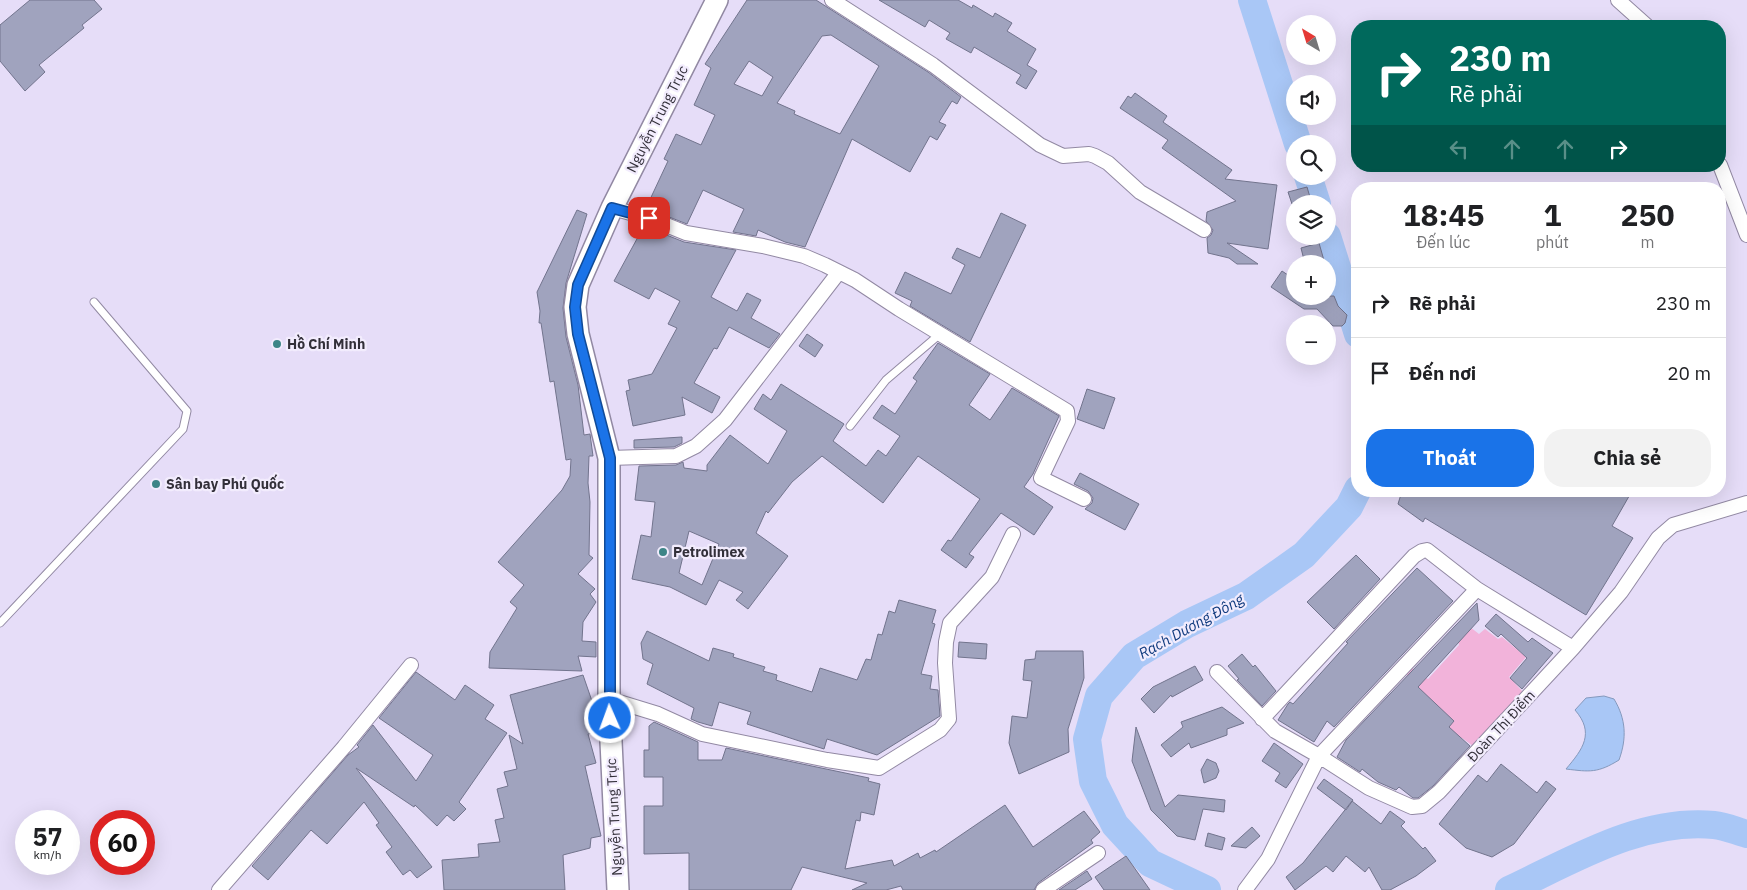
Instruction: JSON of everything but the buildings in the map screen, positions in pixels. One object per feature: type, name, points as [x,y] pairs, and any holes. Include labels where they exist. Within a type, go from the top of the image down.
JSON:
[{"type":"main road","name":"Nguyễn Trung Trực","points":[[618,890],[609,699],[610,458],[578,334],[575,307],[578,285],[612,208],[717,0]]},
{"type":"street","points":[[832,0],[933,65],[1040,145],[1063,156],[1089,154],[1095,156],[1108,164],[1140,192],[1204,230]]},
{"type":"street","points":[[1618,0],[1640,20]]},
{"type":"street","points":[[1723,172],[1747,235]]},
{"type":"street","points":[[612,208],[649,218],[686,233],[804,256],[839,272],[1067,411],[1068,421],[1041,478],[1084,499]]},
{"type":"street","points":[[610,458],[676,456],[696,446],[725,420],[839,272]]},
{"type":"street","name":"Đoàn Thị Điểm","points":[[1217,672],[1275,731],[1369,788],[1412,807],[1422,806],[1439,792],[1573,648],[1621,592],[1658,538],[1673,525],[1747,502]]},
{"type":"street","points":[[609,699],[658,714],[702,734],[827,760],[880,768],[940,730],[949,719],[945,663],[946,642],[950,623],[992,577],[1013,534]]},
{"type":"street","points":[[1262,718],[1419,552],[1427,550],[1477,588],[1573,648]]},
{"type":"street","points":[[1245,890],[1268,858],[1319,756],[1477,588]]},
{"type":"street","points":[[219,890],[344,748],[411,665]]},
{"type":"street","points":[[1043,890],[1098,852]]},
{"type":"lane","points":[[0,623],[183,429],[187,411],[94,302]]},
{"type":"lane","points":[[850,426],[886,380],[940,334]]},
{"type":"shaded area","points":[[1470,627],[1479,634],[1485,629],[1498,639],[1502,637],[1526,657],[1509,677],[1522,691],[1522,694],[1476,745],[1473,746],[1462,738],[1419,783],[1420,689],[1406,674],[1412,668],[1428,679],[1459,645],[1458,640]]},
{"type":"water","points":[[1604,696],[1614,699],[1623,721],[1624,736],[1619,760],[1594,770],[1566,769],[1582,748],[1584,741],[1584,726],[1575,710],[1586,698]]},
{"type":"waterway","name":"Rạch Dương Đông","points":[[1252,0],[1295,135]]},
{"type":"waterway","name":"Rạch Dương Đông","points":[[1311,185],[1314,195]]},
{"type":"waterway","name":"Rạch Dương Đông","points":[[1330,245],[1351,312]]},
{"type":"waterway","name":"Rạch Dương Đông","points":[[1207,890],[1150,863],[1115,825],[1093,781],[1087,739],[1099,696],[1134,656],[1187,624],[1246,596],[1304,555],[1349,507],[1354,497]]},
{"type":"waterway","name":"Rạch Dương Đông","points":[[1509,890],[1583,854],[1634,835],[1660,828],[1714,825],[1747,834]]},
{"type":"place","name":"Hồ Chí Minh","points":[[277,344]]},
{"type":"place","name":"Sân bay Phú Quốc","points":[[156,484]]},
{"type":"place","name":"Petrolimex","points":[[663,552]]},
{"type":"route","points":[[610,718],[610,458],[578,334],[575,307],[578,285],[612,208],[649,218]]}]
